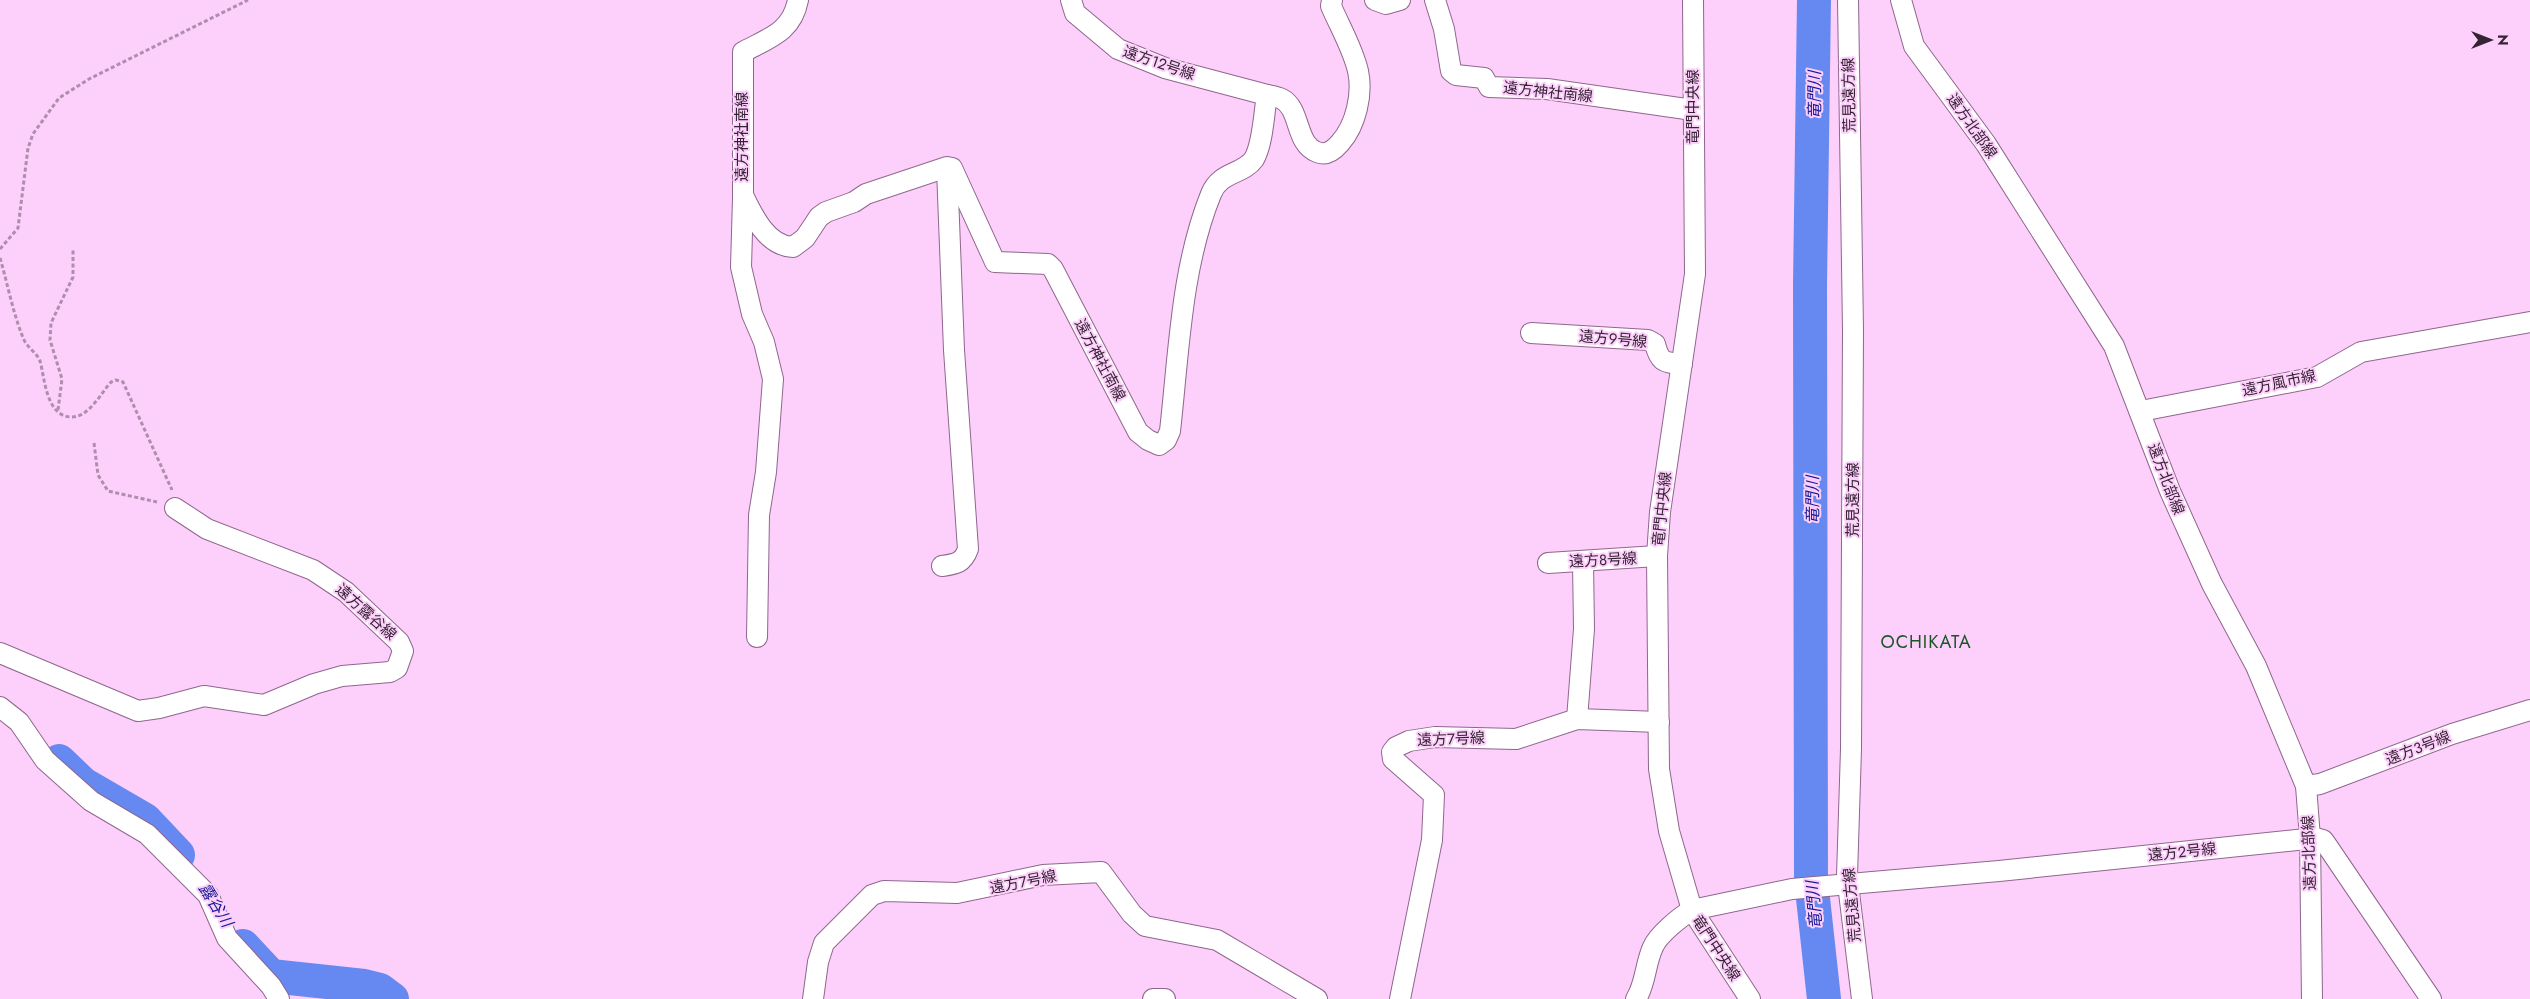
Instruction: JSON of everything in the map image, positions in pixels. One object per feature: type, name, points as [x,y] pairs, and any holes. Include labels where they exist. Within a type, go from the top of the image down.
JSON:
[{"type":"street","name":"遠方神社南線","points":[[798,0],[795,15],[786,26],[743,52],[743,195],[753,215],[770,237],[782,247],[793,248],[804,238],[819,216],[826,212],[854,202],[866,194],[947,167],[952,168],[995,262],[1048,264],[1053,269],[1138,432],[1148,440],[1159,445],[1166,440],[1170,430],[1187,278],[1200,227],[1216,183],[1254,160],[1267,95]]},
{"type":"street","name":"遠方12号線","points":[[1071,0],[1075,13],[1118,49],[1165,68],[1267,95]]},
{"type":"street","points":[[1267,95],[1283,99],[1289,106],[1307,146],[1318,153],[1329,153],[1346,136],[1355,114],[1359,92],[1358,70],[1331,6],[1332,0]]},
{"type":"street","points":[[1375,0],[1386,4],[1400,0]]},
{"type":"street","name":"遠方神社南線","points":[[1435,0],[1444,29],[1451,70],[1456,75],[1484,78],[1489,87],[1548,90],[1693,110]]},
{"type":"street","name":"竜門中央線","points":[[1693,0],[1695,274],[1660,512],[1657,556],[1659,768],[1669,831],[1692,910],[1750,999]]},
{"type":"street","name":"荒見遠方線","points":[[1848,0],[1853,330],[1851,730],[1847,876],[1862,999]]},
{"type":"street","name":"遠方北部線","points":[[1901,0],[1914,46],[1986,144],[2114,346],[2141,411],[2170,491],[2212,584],[2256,666],[2306,786],[2310,838],[2312,999]]},
{"type":"street","points":[[942,566],[958,564],[965,558],[968,549],[954,350],[947,167]]},
{"type":"street","points":[[743,195],[741,267],[752,314],[764,342],[773,379],[766,472],[759,515],[756,637]]},
{"type":"street","name":"遠方風市線","points":[[2141,411],[2317,377],[2361,352],[2530,322]]},
{"type":"street","name":"遠方9号線","points":[[1531,333],[1648,340],[1655,344],[1659,358],[1664,362],[1682,364]]},
{"type":"street","name":"遠方露谷線","points":[[0,652],[138,711],[159,708],[204,696],[264,705],[314,684],[342,676],[390,672],[397,668],[403,651],[399,642],[346,592],[313,570],[207,529],[175,508]]},
{"type":"street","name":"遠方8号線","points":[[1548,563],[1657,556]]},
{"type":"street","points":[[1577,719],[1584,629],[1583,562]]},
{"type":"street","points":[[0,707],[19,722],[45,760],[91,801],[147,834],[208,895],[227,938],[271,986],[280,999]]},
{"type":"street","name":"遠方3号線","points":[[2306,786],[2320,784],[2452,734],[2530,710]]},
{"type":"street","name":"遠方7号線","points":[[1400,999],[1432,840],[1434,795],[1393,759],[1392,752],[1396,746],[1409,741],[1435,737],[1516,739],[1577,719],[1659,722]]},
{"type":"street","points":[[2310,838],[2323,840],[2431,999]]},
{"type":"street","name":"遠方2号線","points":[[1692,910],[1792,889],[1849,885],[2310,838]]},
{"type":"street","name":"遠方7号線","points":[[813,999],[818,962],[824,943],[872,895],[884,891],[957,893],[1042,875],[1101,872],[1132,914],[1145,926],[1217,940],[1317,999]]},
{"type":"street","points":[[1636,999],[1646,978],[1653,946],[1679,918],[1692,910]]},
{"type":"street","points":[[1153,999],[1165,999]]},
{"type":"path","points":[[0,249],[18,228],[28,148],[33,134],[59,98],[89,79],[248,0]]},
{"type":"path","points":[[58,410],[62,379],[50,340],[51,323],[73,277],[73,248]]},
{"type":"path","points":[[0,258],[25,342],[39,360],[49,399],[63,415],[73,417],[85,413],[110,382],[116,380],[123,382],[174,495],[175,508],[108,491],[98,475],[94,443]]},
{"type":"waterway","name":"竜門川","points":[[1814,0],[1810,285],[1811,880],[1824,999]]},
{"type":"waterway","name":"露谷川","points":[[59,761],[83,784],[145,820],[178,855]]},
{"type":"waterway","name":"露谷川","points":[[243,946],[271,976],[364,986],[380,990],[392,999]]},
{"type":"district","name":"OCHIKATA","points":[[1926,642]]}]
